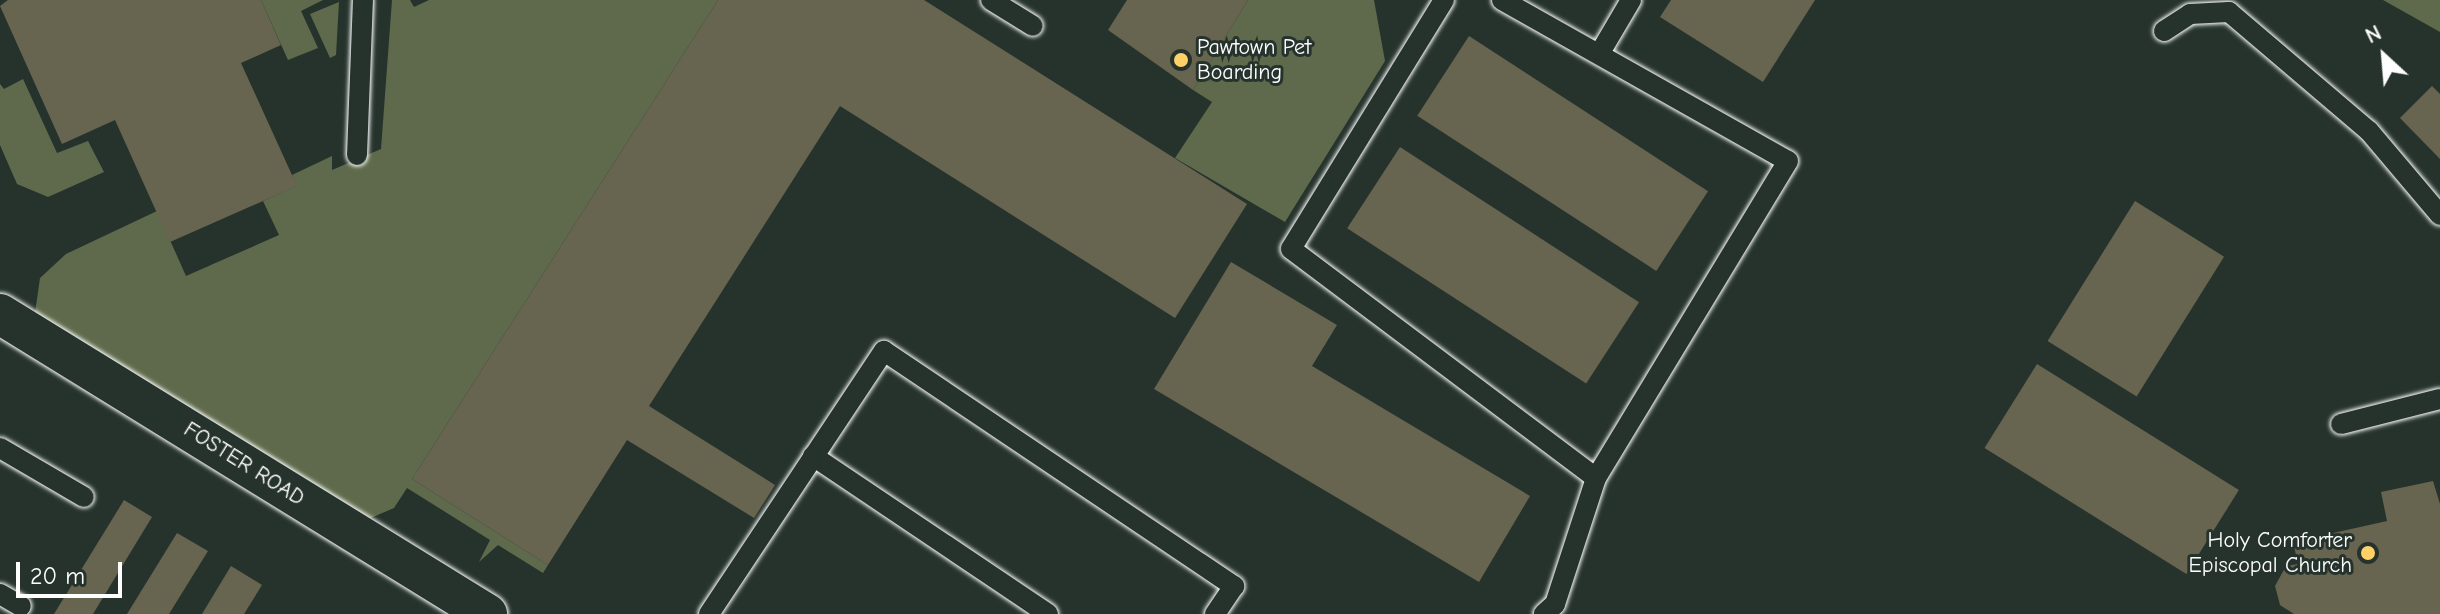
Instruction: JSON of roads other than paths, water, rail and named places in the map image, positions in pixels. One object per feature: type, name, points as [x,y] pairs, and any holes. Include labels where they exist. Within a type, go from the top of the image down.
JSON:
[{"type":"street","name":"FOSTER ROAD","points":[[0,314],[487,614]]},
{"type":"lane","points":[[357,155],[363,0]]},
{"type":"lane","points":[[991,0],[1033,26]]},
{"type":"lane","points":[[1444,0],[1291,249],[1596,478]]},
{"type":"lane","points":[[1502,0],[1601,51],[1788,161],[1596,478],[1555,604],[1544,614]]},
{"type":"lane","points":[[1601,51],[1631,0]]},
{"type":"lane","points":[[2164,31],[2190,14],[2229,12],[2239,18],[2369,131],[2440,215]]},
{"type":"lane","points":[[709,614],[884,351],[1234,586],[1215,614]]},
{"type":"lane","points":[[2341,424],[2440,399]]},
{"type":"lane","points":[[0,448],[84,497]]},
{"type":"lane","points":[[813,456],[1048,614]]},
{"type":"lane","points":[[0,594],[21,606]]},
{"type":"place","name":"Pawtown Pet Boarding","points":[[1181,60]]},
{"type":"place","name":"Holy Comforter Episcopal Church","points":[[2368,553]]}]
